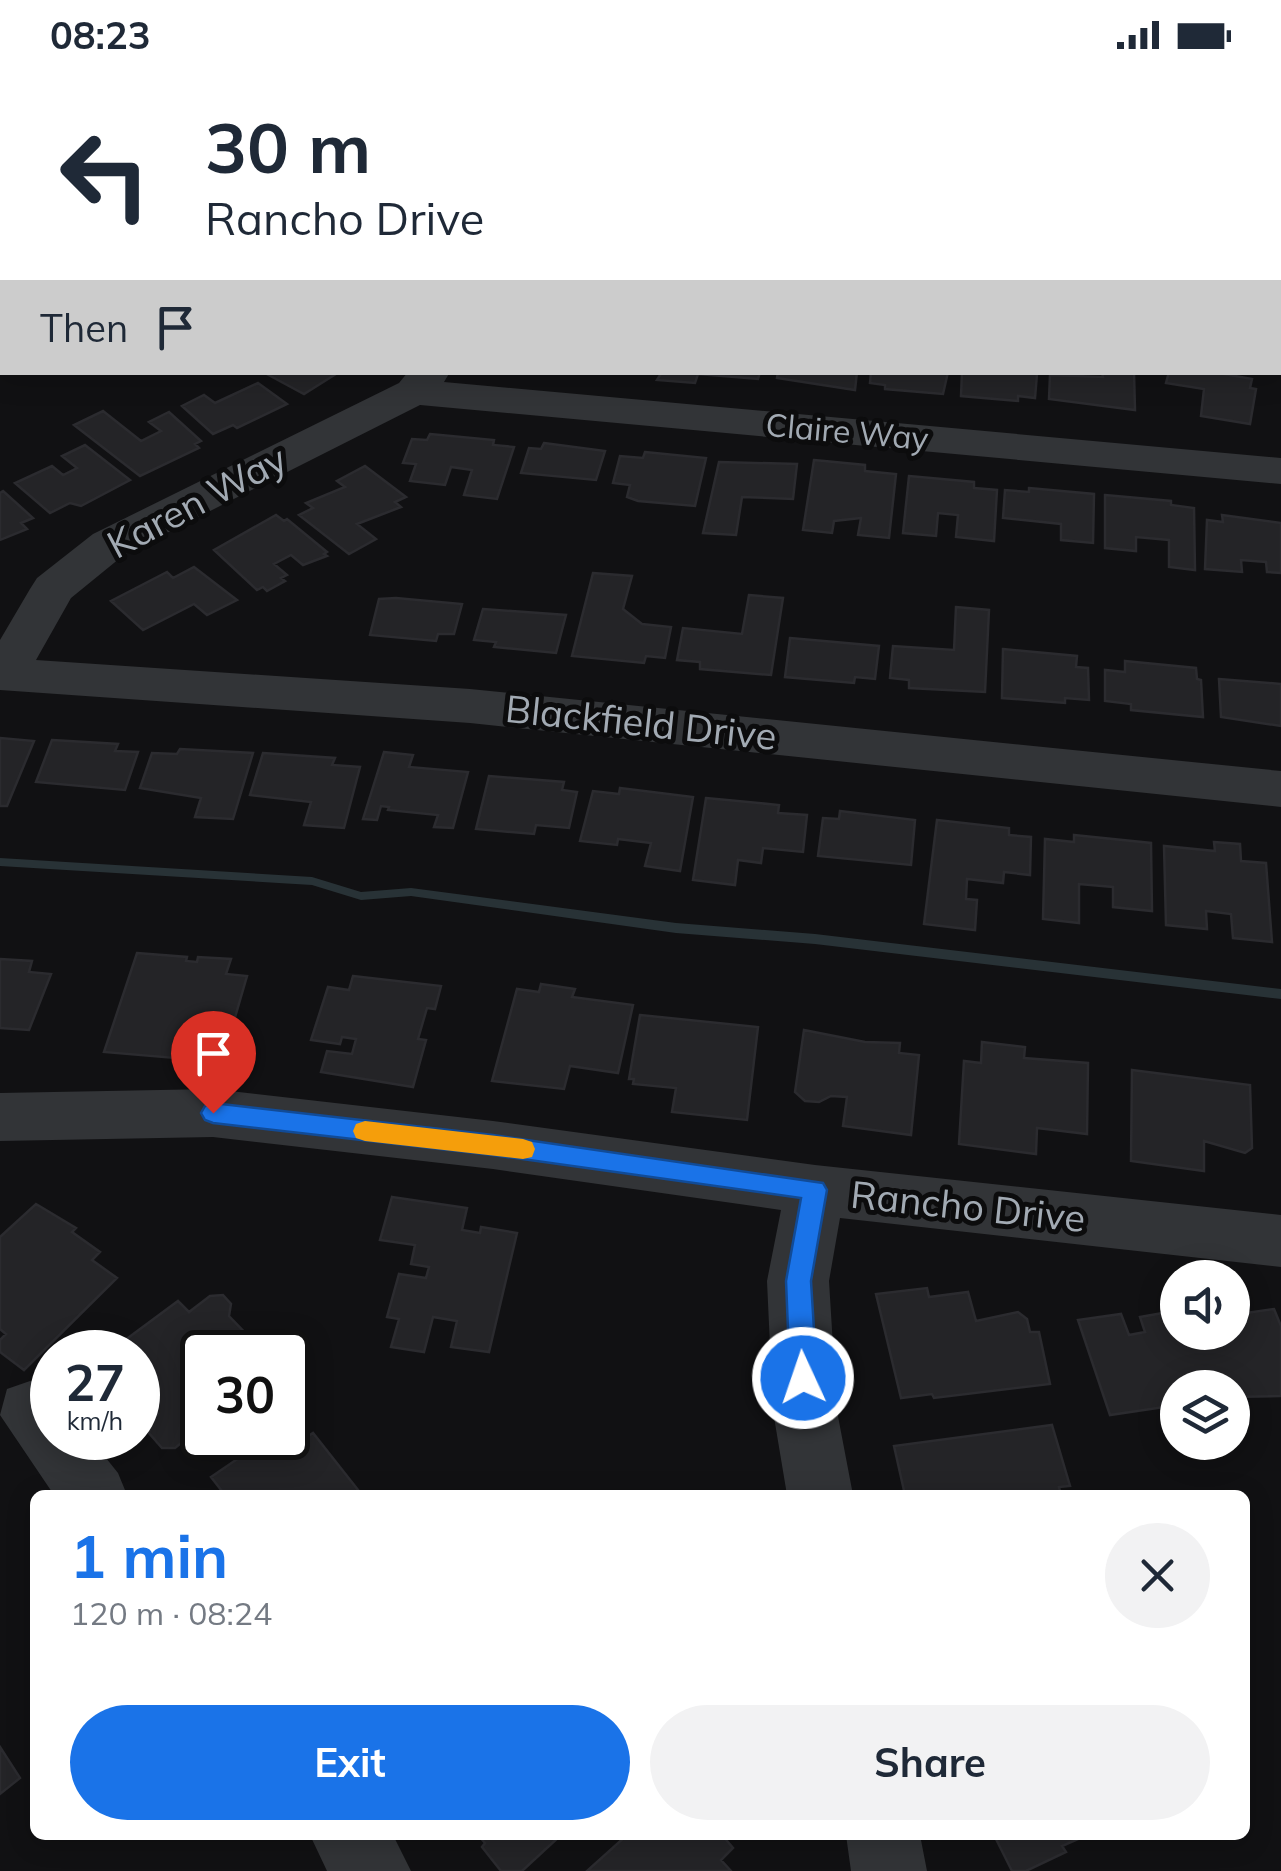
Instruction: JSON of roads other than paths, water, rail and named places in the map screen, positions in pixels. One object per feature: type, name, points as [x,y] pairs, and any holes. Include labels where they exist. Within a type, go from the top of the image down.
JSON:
[{"type":"street","name":"Claire Way","points":[[422,382],[1281,471]]},
{"type":"street","name":"Karen Way","points":[[2,674],[54,589],[109,544],[422,382]]},
{"type":"street","name":"Blackfield Drive","points":[[2,674],[451,704],[1281,789]]},
{"type":"street","name":"Rancho Drive","points":[[0,1117],[213,1113],[493,1145],[814,1190],[1281,1240]]},
{"type":"street","points":[[814,1190],[798,1281],[805,1411],[819,1490]]},
{"type":"street","points":[[68,1460],[90,1490]]},
{"type":"street","points":[[351,1840],[373,1871]]},
{"type":"street","points":[[883,1840],[889,1871]]},
{"type":"waterway","points":[[0,862],[312,881],[361,896],[411,892],[676,928],[815,939],[1281,994]]}]
